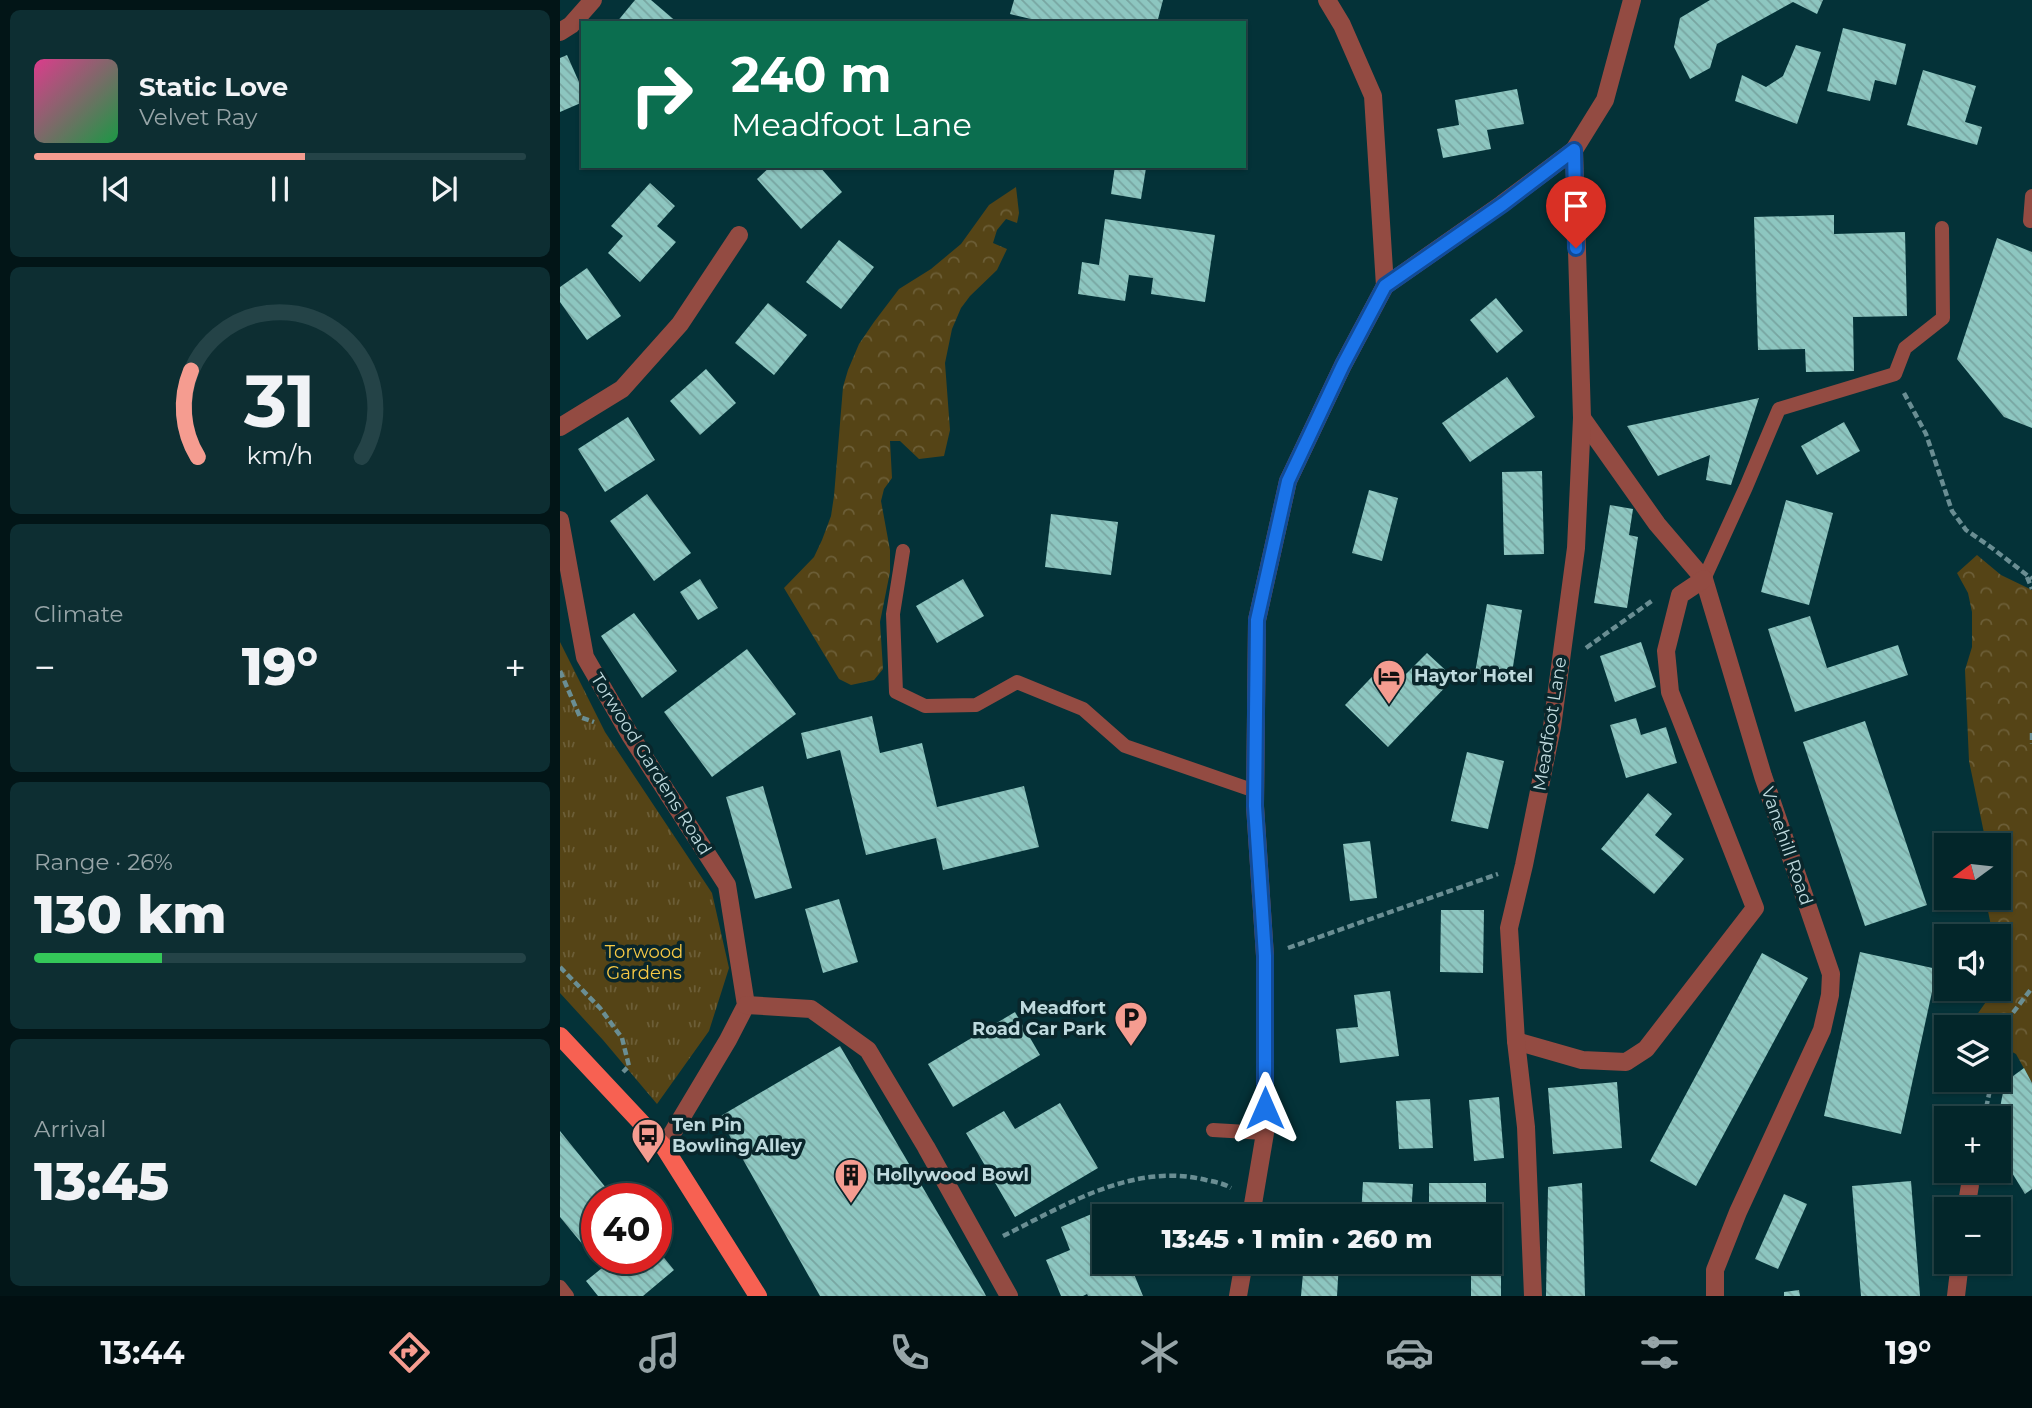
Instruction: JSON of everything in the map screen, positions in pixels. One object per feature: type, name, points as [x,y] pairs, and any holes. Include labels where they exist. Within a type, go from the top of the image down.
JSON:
[{"type":"main road","points":[[560,1036],[664,1147],[754,1295]]},
{"type":"street","points":[[560,32],[571,25],[593,0]]},
{"type":"street","points":[[1327,0],[1342,25],[1373,96],[1385,286]]},
{"type":"street","points":[[1253,1204],[1265,1133],[1265,956],[1255,791],[1257,620],[1288,481],[1343,365],[1385,286],[1503,204],[1574,150],[1605,100],[1632,0]]},
{"type":"street","name":"Meadfoot Lane","points":[[1533,1296],[1526,1127],[1516,1041],[1509,928],[1552,727],[1576,548],[1582,418],[1574,150]]},
{"type":"street","points":[[560,427],[622,389],[680,324],[739,235]]},
{"type":"street","name":"Vanehill Road","points":[[1582,418],[1657,524],[1703,579],[1763,775],[1831,974],[1830,995],[1822,1030],[1738,1212],[1715,1270],[1715,1296]]},
{"type":"street","name":"Torwood Gardens Road","points":[[560,520],[585,657],[630,735],[727,885],[746,1005]]},
{"type":"street","points":[[1516,1041],[1582,1060],[1626,1062],[1646,1049],[1755,908],[1670,692],[1666,651],[1680,595],[1703,579]]},
{"type":"street","points":[[664,1147],[746,1005],[811,1009],[868,1050],[1009,1296]]},
{"type":"street","points":[[1968,1197],[1969,1185]]},
{"type":"street","points":[[1238,1296],[1242,1274]]},
{"type":"street","points":[[1956,1296],[1959,1274]]},
{"type":"lane","points":[[2030,222],[2032,196]]},
{"type":"lane","points":[[1703,579],[1779,409],[1895,374],[1905,348],[1943,318],[1942,228]]},
{"type":"lane","points":[[903,551],[893,614],[895,692],[925,706],[976,705],[1017,682],[1083,709],[1125,746],[1255,791]]},
{"type":"lane","points":[[1213,1130],[1265,1133]]},
{"type":"lane","points":[[560,1287],[567,1296]]},
{"type":"path","points":[[1895,374],[1926,434],[1952,510],[1966,530],[2029,578],[2032,589]]},
{"type":"path","points":[[1560,667],[1626,620]]},
{"type":"path","points":[[2032,733],[2032,744]]},
{"type":"path","points":[[1265,956],[1524,865]]},
{"type":"path","points":[[560,967],[600,1008],[622,1038],[629,1066],[609,1089]]},
{"type":"path","points":[[2011,1015],[2032,988]]},
{"type":"path","points":[[982,1247],[1091,1192],[1120,1183],[1156,1175],[1192,1177],[1225,1184]]},
{"type":"green space","points":[[1016,187],[1019,213],[1017,223],[1006,219],[997,230],[993,243],[1007,249],[997,270],[961,308],[952,329],[945,363],[950,430],[944,456],[919,459],[900,441],[890,441],[892,478],[884,489],[881,501],[890,550],[890,572],[880,622],[883,669],[874,680],[851,685],[839,679],[784,588],[814,557],[831,516],[843,387],[848,370],[859,344],[899,289],[931,269],[961,244],[989,205]]},
{"type":"green space","points":[[1977,555],[2001,575],[2032,590],[2032,1083],[2016,1054],[2011,1051],[2011,1015],[1977,1015],[1987,1001],[2011,1001],[2011,924],[1991,924],[1988,910],[2011,910],[2011,833],[1984,833],[1969,761],[1965,670],[1972,647],[1972,612],[1968,593],[1957,573]]},
{"type":"green space","name":"Torwood Gardens","points":[[560,642],[605,732],[712,893],[729,968],[709,1031],[657,1104],[560,993]]},
{"type":"building","points":[[635,0],[651,0],[676,21],[618,21]]},
{"type":"building","points":[[1014,0],[1163,0],[1158,21],[1030,21],[1010,14]]},
{"type":"building","points":[[1710,0],[1823,0],[1817,14],[1793,2],[1717,44],[1710,68],[1690,79],[1674,47],[1680,18]]},
{"type":"building","points":[[1843,28],[1906,44],[1896,85],[1875,80],[1870,101],[1827,91]]},
{"type":"building","points":[[1796,45],[1821,52],[1797,124],[1735,101],[1742,75],[1766,87],[1783,76]]},
{"type":"building","points":[[567,55],[581,86],[581,103],[560,112],[560,58]]},
{"type":"building","points":[[1923,70],[1976,86],[1965,122],[1982,127],[1977,145],[1907,125]]},
{"type":"building","points":[[1517,89],[1524,124],[1487,130],[1491,149],[1443,158],[1437,129],[1459,125],[1455,100]]},
{"type":"building","points":[[769,168],[821,168],[842,192],[801,229],[757,179]]},
{"type":"building","points":[[1115,168],[1146,168],[1141,199],[1111,194]]},
{"type":"building","points":[[650,183],[675,206],[657,226],[676,242],[640,282],[608,253],[623,236],[611,226]]},
{"type":"building","points":[[1834,215],[1834,234],[1905,232],[1907,316],[1853,317],[1854,371],[1806,372],[1805,349],[1758,350],[1754,217]]},
{"type":"building","points":[[1105,219],[1215,235],[1205,302],[1151,294],[1153,278],[1129,275],[1125,301],[1078,294],[1082,262],[1099,265]]},
{"type":"building","points":[[1997,238],[2032,252],[2032,428],[2004,417],[1957,359]]},
{"type":"building","points":[[839,240],[874,267],[841,309],[806,282]]},
{"type":"building","points":[[587,268],[621,316],[587,340],[560,302],[560,287]]},
{"type":"building","points":[[1496,298],[1523,331],[1497,353],[1470,320]]},
{"type":"building","points":[[768,303],[807,335],[774,375],[735,343]]},
{"type":"building","points":[[706,369],[736,403],[700,435],[670,401]]},
{"type":"building","points":[[1507,377],[1535,417],[1470,462],[1442,423]]},
{"type":"building","points":[[1759,398],[1731,485],[1706,480],[1710,455],[1658,476],[1627,426]]},
{"type":"building","points":[[628,417],[655,460],[605,492],[578,449]]},
{"type":"building","points":[[1844,422],[1860,451],[1817,475],[1801,446]]},
{"type":"building","points":[[1542,471],[1544,554],[1504,555],[1502,472]]},
{"type":"building","points":[[1369,490],[1398,498],[1382,561],[1352,553]]},
{"type":"building","points":[[647,494],[691,553],[654,581],[610,521]]},
{"type":"building","points":[[1786,500],[1833,513],[1809,605],[1761,592]]},
{"type":"building","points":[[1610,505],[1633,509],[1629,535],[1638,537],[1627,608],[1594,603]]},
{"type":"building","points":[[1051,514],[1118,522],[1111,575],[1045,567]]},
{"type":"building","points":[[700,579],[718,608],[698,620],[680,592]]},
{"type":"building","points":[[963,579],[984,616],[937,643],[916,606]]},
{"type":"building","points":[[1487,604],[1522,610],[1511,679],[1475,673]]},
{"type":"building","points":[[634,613],[677,671],[642,698],[601,636]]},
{"type":"building","points":[[1810,616],[1827,668],[1898,645],[1908,675],[1795,712],[1768,629]]},
{"type":"building","points":[[1641,642],[1656,687],[1615,702],[1600,656]]},
{"type":"building","points":[[747,649],[796,714],[712,777],[664,712]]},
{"type":"building","points":[[1427,653],[1454,678],[1388,747],[1345,705],[1389,659],[1406,674]]},
{"type":"building","points":[[872,716],[880,753],[922,743],[937,807],[1024,786],[1039,847],[943,870],[936,838],[866,855],[840,750],[807,759],[801,733]]},
{"type":"building","points":[[1636,718],[1641,735],[1666,727],[1677,763],[1626,778],[1610,725]]},
{"type":"building","points":[[1865,721],[1927,905],[1865,926],[1803,742]]},
{"type":"building","points":[[1467,752],[1504,761],[1488,829],[1451,821]]},
{"type":"building","points":[[763,786],[792,888],[755,899],[726,797]]},
{"type":"building","points":[[1648,793],[1672,814],[1655,835],[1684,859],[1654,894],[1601,849]]},
{"type":"building","points":[[1370,841],[1377,898],[1350,901],[1343,844]]},
{"type":"building","points":[[839,899],[858,962],[823,973],[805,909]]},
{"type":"building","points":[[1441,910],[1484,910],[1483,973],[1440,972]]},
{"type":"building","points":[[1860,952],[1934,968],[1934,983],[1901,1134],[1824,1116]]},
{"type":"building","points":[[1762,953],[1808,978],[1696,1186],[1650,1161]]},
{"type":"building","points":[[1390,991],[1399,1056],[1340,1063],[1336,1029],[1358,1027],[1354,995]]},
{"type":"building","points":[[1015,1012],[1040,1055],[953,1107],[928,1064]]},
{"type":"building","name":"Hollywood Bowl","points":[[840,1046],[986,1296],[820,1296],[719,1117]]},
{"type":"building","points":[[2024,1068],[2032,1083],[2032,1189],[2025,1194],[2011,1171],[2011,1106],[2000,1106],[2003,1092],[2011,1092],[2011,1078]]},
{"type":"building","points":[[1617,1082],[1622,1148],[1553,1154],[1548,1088]]},
{"type":"building","points":[[1499,1097],[1504,1158],[1474,1161],[1469,1100]]},
{"type":"building","points":[[1430,1099],[1433,1148],[1399,1149],[1396,1101]]},
{"type":"building","points":[[1060,1103],[1098,1168],[1015,1217],[966,1133],[1004,1111],[1015,1129]]},
{"type":"building","points":[[560,1131],[602,1183],[581,1183],[581,1242],[560,1217]]},
{"type":"building","points":[[1911,1181],[1920,1296],[1861,1296],[1852,1186]]},
{"type":"building","points":[[1363,1182],[1413,1184],[1412,1204],[1362,1204]]},
{"type":"building","points":[[1429,1183],[1486,1183],[1486,1204],[1429,1204]]},
{"type":"building","points":[[1582,1183],[1585,1296],[1546,1296],[1548,1187]]},
{"type":"building","points":[[1784,1194],[1807,1204],[1778,1269],[1755,1259]]},
{"type":"building","points":[[1092,1214],[1092,1274],[1134,1274],[1143,1296],[1061,1296],[1046,1260],[1070,1250],[1061,1227]]},
{"type":"building","points":[[595,1274],[669,1274],[643,1296],[598,1296],[586,1281]]},
{"type":"building","points":[[1303,1274],[1338,1274],[1337,1296],[1301,1296]]},
{"type":"building","points":[[1471,1274],[1501,1274],[1501,1296],[1471,1296]]},
{"type":"building","points":[[1799,1290],[1800,1296],[1784,1296],[1784,1292]]},
{"type":"place","name":"Haytor Hotel","points":[[1389,706]]},
{"type":"place","name":"Meadfort Road Car Park","points":[[1131,1048]]},
{"type":"place","name":"Ten Pin Bowling Alley","points":[[648,1165]]},
{"type":"place","name":"Hollywood Bowl","points":[[851,1205]]},
{"type":"route","points":[[1265,1108],[1265,956],[1255,806],[1257,620],[1288,481],[1343,365],[1385,286],[1503,204],[1574,150],[1576,248]]}]
